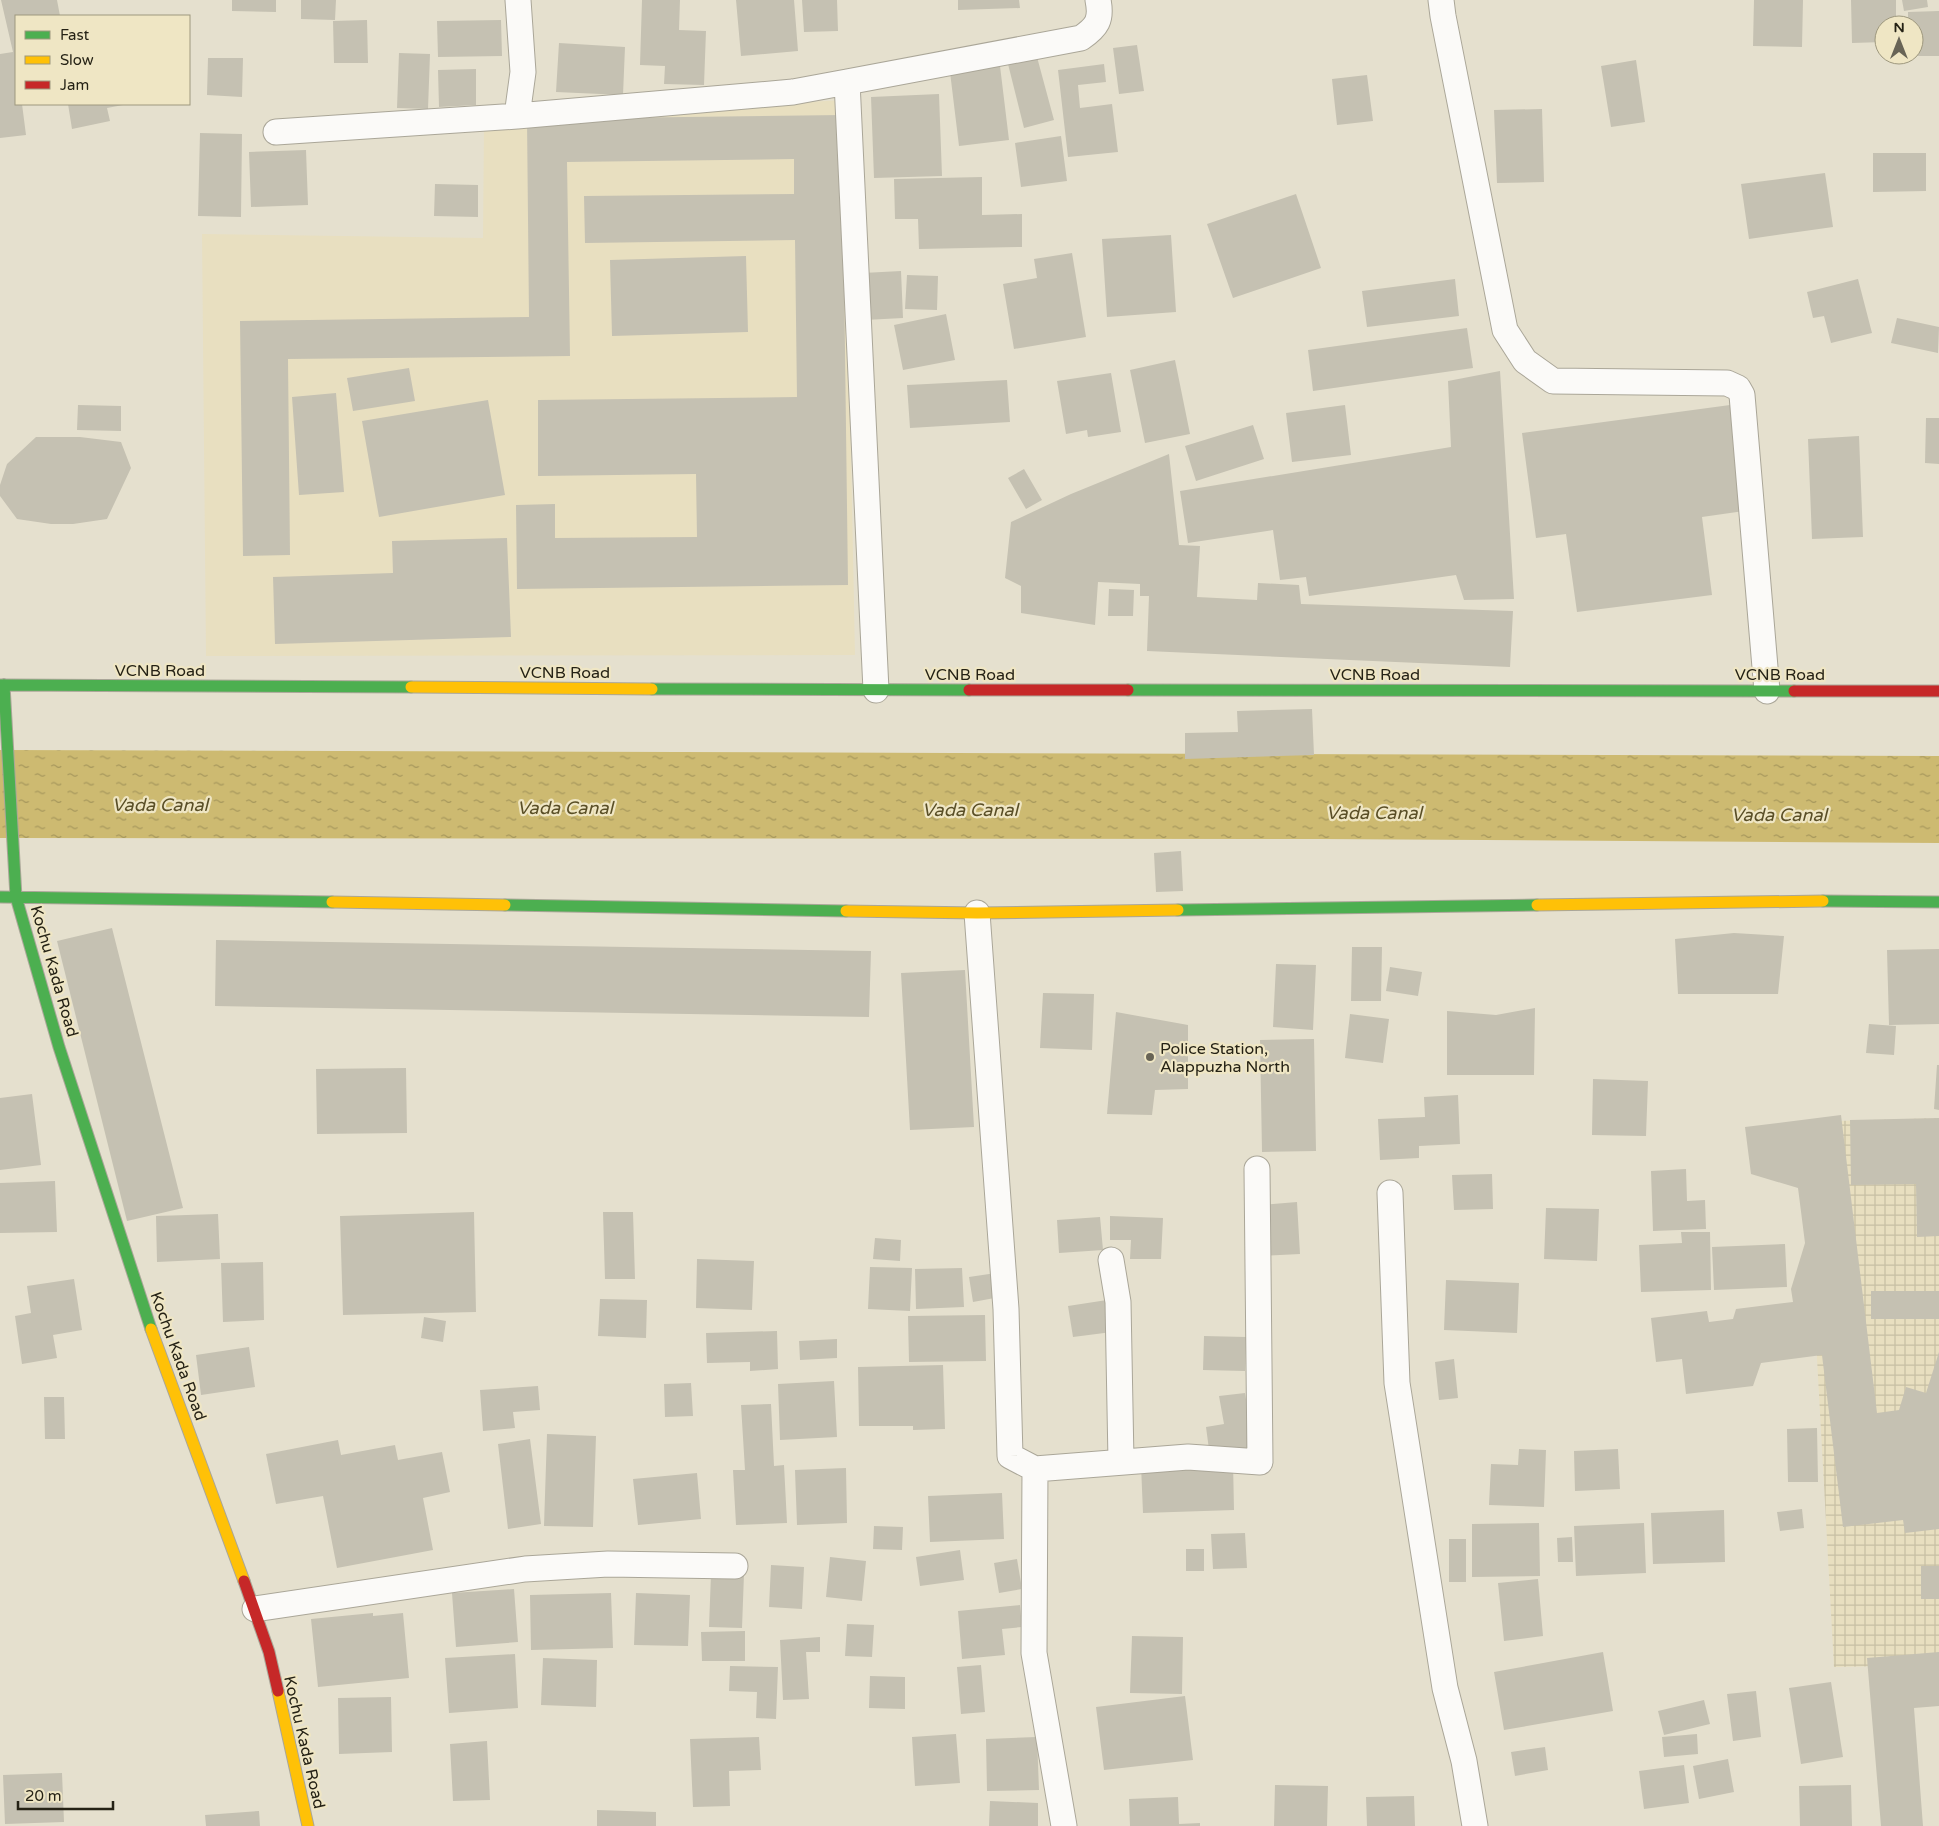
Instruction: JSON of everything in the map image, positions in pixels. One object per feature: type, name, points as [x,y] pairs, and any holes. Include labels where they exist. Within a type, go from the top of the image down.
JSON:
[{"type":"main road","name":"VCNB Road","points":[[2,685],[876,690],[1939,691]]},
{"type":"main road","name":"Kochu Kada Road","points":[[2,685],[16,897],[59,1047],[144,1310],[255,1609],[269,1652],[308,1826]]},
{"type":"main road","points":[[0,897],[977,913],[1792,901],[1939,902]]},
{"type":"street","points":[[517,116],[523,72],[518,0]]},
{"type":"street","points":[[276,132],[517,116],[793,92],[1081,38],[1095,28],[1100,11],[1098,0]]},
{"type":"street","points":[[1442,0],[1443,16],[1505,330],[1525,361],[1553,381],[1727,383],[1738,388],[1742,396],[1767,691]]},
{"type":"street","points":[[847,82],[876,690]]},
{"type":"street","points":[[977,913],[1006,1309],[1010,1456],[1035,1469],[1188,1457],[1260,1462],[1257,1169]]},
{"type":"street","points":[[1390,1194],[1397,1383],[1445,1688],[1464,1761],[1475,1826]]},
{"type":"street","points":[[1111,1260],[1118,1302],[1121,1461]]},
{"type":"street","points":[[1035,1469],[1034,1653],[1064,1826]]},
{"type":"street","points":[[255,1609],[525,1569],[608,1564],[735,1566]]},
{"type":"shaded area","points":[[844,100],[855,655],[206,656],[202,234],[483,238],[484,123],[516,118]]},
{"type":"shaded area","points":[[1939,1118],[1939,1665],[1834,1667],[1804,1122]]},
{"type":"water","name":"Vada Canal","points":[[0,750],[1939,756],[1939,843],[1320,839],[0,838]]},
{"type":"building","points":[[1,0],[57,0],[60,15],[15,15],[15,105],[22,105],[26,135],[0,138],[0,54],[13,52]]},
{"type":"building","points":[[232,0],[276,0],[276,12],[232,11]]},
{"type":"building","points":[[301,0],[336,0],[335,20],[301,19]]},
{"type":"building","points":[[642,0],[680,0],[679,30],[706,31],[704,85],[664,84],[665,66],[640,65]]},
{"type":"building","points":[[736,0],[794,0],[798,51],[741,56]]},
{"type":"building","points":[[802,0],[837,0],[838,31],[804,32]]},
{"type":"building","points":[[958,0],[1019,0],[1020,8],[958,10]]},
{"type":"building","points":[[1754,0],[1803,0],[1802,47],[1753,46]]},
{"type":"building","points":[[1851,0],[1896,0],[1896,15],[1874,15],[1874,42],[1852,43]]},
{"type":"building","points":[[1902,0],[1927,0],[1928,7],[1904,11]]},
{"type":"building","points":[[1939,11],[1939,56],[1924,56],[1924,15],[1908,15],[1908,12]]},
{"type":"building","points":[[367,20],[368,63],[334,63],[333,21]]},
{"type":"building","points":[[501,20],[502,56],[438,57],[437,21]]},
{"type":"building","points":[[559,43],[625,47],[623,95],[556,92]]},
{"type":"building","points":[[1137,45],[1144,91],[1119,94],[1113,48]]},
{"type":"building","points":[[399,53],[430,54],[428,109],[397,108]]},
{"type":"building","points":[[1037,57],[1054,120],[1024,128],[1008,64]]},
{"type":"building","points":[[208,58],[243,58],[242,97],[207,95]]},
{"type":"building","points":[[1636,60],[1645,122],[1611,127],[1601,66]]},
{"type":"building","points":[[1104,64],[1106,82],[1078,85],[1080,108],[1112,104],[1118,152],[1068,157],[1058,70]]},
{"type":"building","points":[[1000,66],[1009,140],[959,146],[950,72]]},
{"type":"building","points":[[476,69],[476,105],[439,107],[438,70]]},
{"type":"building","points":[[1367,75],[1373,121],[1337,125],[1332,79]]},
{"type":"building","points":[[939,94],[942,176],[874,178],[871,97]]},
{"type":"building","points":[[68,105],[123,105],[107,108],[110,121],[72,129]]},
{"type":"building","points":[[1542,109],[1544,182],[1497,183],[1494,110]]},
{"type":"building","points":[[842,115],[848,585],[517,589],[516,505],[555,504],[555,538],[697,537],[696,474],[538,476],[538,400],[797,397],[795,240],[585,243],[584,196],[794,194],[794,159],[567,162],[570,356],[288,359],[290,555],[243,556],[240,321],[529,317],[527,119]]},
{"type":"building","points":[[200,133],[242,134],[241,217],[198,216]]},
{"type":"building","points":[[1061,136],[1067,181],[1021,187],[1015,143]]},
{"type":"building","points":[[306,150],[308,205],[251,207],[249,152]]},
{"type":"building","points":[[1873,153],[1926,153],[1926,191],[1873,192]]},
{"type":"building","points":[[1825,173],[1833,227],[1749,239],[1741,184]]},
{"type":"building","points":[[982,177],[982,215],[1022,214],[1022,247],[919,249],[918,219],[895,219],[894,179]]},
{"type":"building","points":[[435,184],[478,185],[478,217],[434,216]]},
{"type":"building","points":[[1296,194],[1321,268],[1233,298],[1207,224]]},
{"type":"building","points":[[1171,235],[1176,312],[1107,317],[1102,239]]},
{"type":"building","points":[[1072,253],[1086,337],[1014,349],[1003,284],[1037,278],[1034,259]]},
{"type":"building","points":[[746,256],[748,332],[612,336],[610,260]]},
{"type":"building","points":[[901,271],[903,318],[865,320],[863,273]]},
{"type":"building","points":[[907,275],[938,276],[937,310],[905,309]]},
{"type":"building","points":[[1455,279],[1459,316],[1367,327],[1362,291]]},
{"type":"building","points":[[1858,279],[1872,333],[1831,343],[1824,316],[1813,318],[1807,292]]},
{"type":"building","points":[[946,314],[955,360],[903,370],[894,325]]},
{"type":"building","points":[[1897,318],[1939,327],[1938,353],[1891,343]]},
{"type":"building","points":[[1467,328],[1473,368],[1313,391],[1308,350]]},
{"type":"building","points":[[1175,360],[1190,434],[1145,443],[1130,370]]},
{"type":"building","points":[[409,368],[415,401],[353,411],[347,378]]},
{"type":"building","points":[[1500,371],[1514,599],[1464,600],[1456,575],[1309,596],[1306,577],[1280,580],[1273,530],[1188,543],[1180,491],[1451,447],[1448,381]]},
{"type":"building","points":[[1111,373],[1121,432],[1088,437],[1087,430],[1066,434],[1057,381]]},
{"type":"building","points":[[1007,380],[1010,422],[910,428],[907,385]]},
{"type":"building","points":[[336,393],[344,492],[299,495],[292,397]]},
{"type":"building","points":[[488,400],[505,495],[379,517],[362,421]]},
{"type":"building","points":[[78,405],[121,406],[121,431],[77,430]]},
{"type":"building","points":[[1345,405],[1351,455],[1292,462],[1286,413]]},
{"type":"building","points":[[1730,405],[1744,511],[1702,517],[1712,595],[1577,612],[1566,534],[1536,538],[1522,433]]},
{"type":"building","points":[[1926,418],[1939,418],[1939,464],[1925,463]]},
{"type":"building","points":[[1253,425],[1264,459],[1196,481],[1185,446]]},
{"type":"building","points":[[1859,436],[1863,537],[1812,539],[1808,439]]},
{"type":"building","points":[[36,437],[80,437],[121,442],[131,468],[107,519],[73,524],[51,524],[17,519],[0,496],[0,485],[7,464]]},
{"type":"building","points":[[1169,454],[1179,545],[1200,546],[1197,597],[1257,600],[1258,583],[1299,585],[1301,604],[1513,611],[1510,667],[1147,651],[1149,596],[1140,596],[1140,584],[1098,582],[1095,625],[1021,613],[1021,586],[1005,578],[1011,522],[1071,494]]},
{"type":"building","points":[[1024,469],[1042,500],[1026,509],[1008,478]]},
{"type":"building","points":[[507,538],[511,637],[275,644],[273,577],[393,573],[392,541]]},
{"type":"building","points":[[1109,589],[1134,590],[1133,616],[1108,616]]},
{"type":"building","points":[[1312,709],[1314,755],[1185,759],[1185,733],[1238,732],[1237,711]]},
{"type":"building","points":[[1181,851],[1183,891],[1156,892],[1154,853]]},
{"type":"building","points":[[112,928],[183,1208],[127,1221],[57,941]]},
{"type":"building","points":[[1734,933],[1784,936],[1778,994],[1678,994],[1675,939]]},
{"type":"building","points":[[216,940],[871,951],[869,1017],[215,1006]]},
{"type":"building","points":[[1352,947],[1382,947],[1381,1001],[1351,1001]]},
{"type":"building","points":[[1939,949],[1939,1024],[1889,1025],[1887,950]]},
{"type":"building","points":[[1276,964],[1316,965],[1313,1030],[1273,1027]]},
{"type":"building","points":[[1390,967],[1422,972],[1418,996],[1386,991]]},
{"type":"building","points":[[965,970],[974,1127],[910,1130],[901,973]]},
{"type":"building","points":[[1043,993],[1094,994],[1092,1050],[1040,1048]]},
{"type":"building","points":[[1535,1008],[1534,1075],[1447,1075],[1447,1011],[1496,1015]]},
{"type":"building","name":"Police Station, Alappuzha North","points":[[1116,1012],[1188,1025],[1188,1089],[1155,1090],[1152,1115],[1107,1114]]},
{"type":"building","points":[[1350,1014],[1389,1019],[1383,1063],[1345,1058]]},
{"type":"building","points":[[1869,1024],[1896,1026],[1894,1055],[1866,1053]]},
{"type":"building","points":[[1314,1039],[1316,1151],[1262,1152],[1260,1040]]},
{"type":"building","points":[[1937,1065],[1939,1065],[1939,1110],[1934,1109]]},
{"type":"building","points":[[406,1068],[407,1133],[317,1134],[316,1069]]},
{"type":"building","points":[[1593,1079],[1648,1081],[1646,1136],[1592,1135]]},
{"type":"building","points":[[32,1094],[41,1165],[0,1170],[0,1098]]},
{"type":"building","points":[[1458,1095],[1460,1144],[1419,1146],[1419,1158],[1380,1160],[1378,1119],[1425,1117],[1424,1097]]},
{"type":"building","points":[[1841,1115],[1877,1413],[1899,1410],[1906,1387],[1926,1393],[1939,1352],[1939,1529],[1905,1533],[1903,1520],[1843,1527],[1822,1355],[1761,1363],[1753,1386],[1686,1394],[1682,1359],[1656,1362],[1651,1318],[1707,1311],[1709,1322],[1733,1319],[1736,1309],[1793,1302],[1791,1289],[1805,1243],[1798,1188],[1751,1174],[1745,1127]]},
{"type":"building","points":[[1939,1118],[1939,1236],[1917,1237],[1916,1184],[1851,1185],[1850,1120]]},
{"type":"building","points":[[1686,1169],[1687,1201],[1705,1200],[1706,1229],[1653,1231],[1651,1171]]},
{"type":"building","points":[[1492,1174],[1493,1209],[1454,1210],[1452,1175]]},
{"type":"building","points":[[55,1181],[57,1232],[0,1233],[0,1183]]},
{"type":"building","points":[[1297,1202],[1300,1254],[1263,1256],[1261,1205]]},
{"type":"building","points":[[1546,1208],[1599,1209],[1597,1261],[1544,1259]]},
{"type":"building","points":[[474,1212],[476,1312],[343,1315],[340,1216]]},
{"type":"building","points":[[603,1212],[633,1212],[635,1279],[605,1279]]},
{"type":"building","points":[[218,1214],[220,1259],[157,1262],[156,1216]]},
{"type":"building","points":[[1110,1216],[1163,1218],[1161,1259],[1130,1259],[1131,1240],[1110,1240]]},
{"type":"building","points":[[1100,1217],[1103,1250],[1059,1253],[1057,1220]]},
{"type":"building","points":[[1681,1232],[1710,1232],[1711,1290],[1641,1292],[1639,1245],[1682,1243]]},
{"type":"building","points":[[875,1238],[901,1240],[900,1261],[873,1259]]},
{"type":"building","points":[[1785,1244],[1787,1287],[1714,1290],[1712,1247]]},
{"type":"building","points":[[697,1259],[754,1261],[752,1310],[696,1308]]},
{"type":"building","points":[[263,1262],[264,1320],[223,1322],[221,1263]]},
{"type":"building","points":[[870,1267],[912,1268],[910,1311],[868,1309]]},
{"type":"building","points":[[962,1268],[964,1307],[916,1309],[915,1269]]},
{"type":"building","points":[[996,1273],[1000,1297],[973,1302],[969,1277]]},
{"type":"building","points":[[74,1279],[82,1330],[53,1335],[57,1358],[22,1364],[15,1316],[31,1313],[27,1286]]},
{"type":"building","points":[[1446,1280],[1519,1283],[1517,1333],[1444,1330]]},
{"type":"building","points":[[1871,1291],[1939,1291],[1939,1319],[1871,1319]]},
{"type":"building","points":[[600,1299],[647,1300],[646,1338],[598,1336]]},
{"type":"building","points":[[1107,1300],[1112,1332],[1073,1337],[1068,1306]]},
{"type":"building","points":[[985,1315],[986,1361],[909,1362],[908,1316]]},
{"type":"building","points":[[424,1317],[446,1321],[443,1342],[421,1338]]},
{"type":"building","points":[[777,1331],[778,1369],[750,1371],[750,1362],[707,1363],[706,1333]]},
{"type":"building","points":[[1204,1336],[1246,1337],[1245,1371],[1203,1370]]},
{"type":"building","points":[[837,1339],[837,1358],[800,1360],[799,1341]]},
{"type":"building","points":[[249,1347],[255,1387],[201,1395],[196,1355]]},
{"type":"building","points":[[1454,1359],[1458,1398],[1439,1400],[1435,1362]]},
{"type":"building","points":[[943,1365],[945,1429],[913,1430],[913,1426],[859,1426],[858,1367]]},
{"type":"building","points":[[834,1381],[837,1437],[780,1440],[778,1384]]},
{"type":"building","points":[[691,1383],[693,1416],[665,1417],[664,1384]]},
{"type":"building","points":[[538,1386],[540,1410],[513,1412],[515,1428],[483,1431],[480,1390]]},
{"type":"building","points":[[1245,1393],[1254,1450],[1210,1457],[1206,1427],[1224,1424],[1219,1396]]},
{"type":"building","points":[[44,1397],[64,1397],[65,1439],[45,1439]]},
{"type":"building","points":[[771,1404],[774,1466],[784,1465],[787,1523],[736,1525],[733,1470],[745,1470],[741,1405]]},
{"type":"building","points":[[1817,1428],[1818,1482],[1788,1482],[1787,1429]]},
{"type":"building","points":[[547,1434],[596,1436],[593,1527],[544,1526]]},
{"type":"building","points":[[530,1439],[541,1524],[508,1529],[498,1444]]},
{"type":"building","points":[[338,1440],[341,1455],[395,1445],[398,1460],[442,1452],[450,1492],[423,1498],[433,1550],[337,1568],[323,1496],[276,1504],[266,1454]]},
{"type":"building","points":[[1519,1449],[1546,1450],[1544,1507],[1489,1505],[1491,1464],[1518,1465]]},
{"type":"building","points":[[1618,1449],[1620,1489],[1575,1491],[1574,1451]]},
{"type":"building","points":[[1233,1462],[1234,1510],[1143,1513],[1141,1465]]},
{"type":"building","points":[[846,1468],[847,1523],[797,1525],[795,1470]]},
{"type":"building","points":[[697,1473],[701,1519],[638,1525],[633,1479]]},
{"type":"building","points":[[1002,1493],[1004,1539],[930,1542],[928,1496]]},
{"type":"building","points":[[1802,1509],[1804,1528],[1780,1531],[1777,1512]]},
{"type":"building","points":[[1724,1510],[1725,1562],[1653,1564],[1651,1513]]},
{"type":"building","points":[[1539,1523],[1540,1576],[1472,1577],[1472,1524]]},
{"type":"building","points":[[1644,1523],[1646,1573],[1576,1576],[1574,1526]]},
{"type":"building","points":[[874,1526],[903,1527],[902,1550],[873,1549]]},
{"type":"building","points":[[1245,1533],[1247,1568],[1213,1569],[1211,1534]]},
{"type":"building","points":[[1572,1537],[1573,1562],[1558,1562],[1557,1538]]},
{"type":"building","points":[[1449,1539],[1466,1539],[1466,1582],[1449,1582]]},
{"type":"building","points":[[1186,1549],[1204,1549],[1204,1571],[1186,1571]]},
{"type":"building","points":[[960,1550],[964,1580],[920,1586],[916,1557]]},
{"type":"building","points":[[830,1557],[866,1561],[862,1601],[826,1597]]},
{"type":"building","points":[[1017,1559],[1022,1589],[999,1593],[994,1563]]},
{"type":"building","points":[[771,1565],[804,1567],[802,1609],[769,1607]]},
{"type":"building","points":[[1921,1566],[1939,1566],[1939,1599],[1921,1599]]},
{"type":"building","points":[[711,1574],[744,1574],[742,1628],[709,1627]]},
{"type":"building","points":[[1538,1579],[1543,1636],[1504,1641],[1498,1583]]},
{"type":"building","points":[[514,1589],[518,1642],[456,1647],[452,1593]]},
{"type":"building","points":[[611,1593],[613,1648],[531,1650],[530,1595]]},
{"type":"building","points":[[636,1593],[690,1595],[688,1646],[634,1645]]},
{"type":"building","points":[[1020,1605],[1022,1627],[1002,1629],[1005,1655],[962,1659],[958,1611]]},
{"type":"building","points":[[373,1613],[373,1616],[403,1613],[409,1678],[318,1687],[311,1619]]},
{"type":"building","points":[[847,1624],[874,1625],[872,1657],[845,1656]]},
{"type":"building","points":[[745,1631],[745,1661],[702,1661],[701,1632]]},
{"type":"building","points":[[1132,1636],[1183,1637],[1182,1694],[1130,1693]]},
{"type":"building","points":[[820,1637],[820,1652],[806,1652],[809,1699],[783,1700],[780,1640]]},
{"type":"building","points":[[1603,1652],[1613,1711],[1504,1730],[1494,1672]]},
{"type":"building","points":[[1939,1652],[1939,1706],[1914,1708],[1923,1826],[1881,1826],[1867,1658]]},
{"type":"building","points":[[515,1654],[518,1708],[449,1713],[445,1658]]},
{"type":"building","points":[[543,1658],[597,1660],[596,1707],[541,1705]]},
{"type":"building","points":[[981,1665],[985,1712],[961,1714],[957,1667]]},
{"type":"building","points":[[730,1666],[778,1667],[776,1719],[756,1718],[757,1692],[729,1691]]},
{"type":"building","points":[[870,1676],[905,1677],[905,1709],[869,1708]]},
{"type":"building","points":[[1831,1682],[1843,1757],[1801,1764],[1789,1688]]},
{"type":"building","points":[[1756,1691],[1761,1737],[1733,1741],[1727,1694]]},
{"type":"building","points":[[1185,1696],[1193,1760],[1104,1770],[1096,1707]]},
{"type":"building","points":[[391,1697],[392,1752],[339,1754],[338,1698]]},
{"type":"building","points":[[1704,1700],[1710,1724],[1664,1735],[1658,1711]]},
{"type":"building","points":[[956,1734],[960,1783],[915,1786],[912,1737]]},
{"type":"building","points":[[1697,1734],[1698,1754],[1664,1757],[1662,1737]]},
{"type":"building","points":[[759,1737],[761,1770],[729,1771],[730,1806],[693,1807],[690,1739]]},
{"type":"building","points":[[1037,1737],[1039,1790],[987,1791],[986,1739]]},
{"type":"building","points":[[487,1741],[490,1800],[453,1801],[450,1744]]},
{"type":"building","points":[[1545,1747],[1548,1770],[1515,1776],[1511,1752]]},
{"type":"building","points":[[1728,1759],[1734,1792],[1699,1799],[1693,1766]]},
{"type":"building","points":[[1684,1765],[1689,1803],[1644,1809],[1639,1771]]},
{"type":"building","points":[[62,1773],[64,1822],[5,1824],[3,1775]]},
{"type":"building","points":[[1275,1785],[1328,1786],[1327,1826],[1274,1826]]},
{"type":"building","points":[[1851,1785],[1852,1826],[1800,1826],[1799,1786]]},
{"type":"building","points":[[1414,1796],[1415,1826],[1367,1826],[1366,1797]]},
{"type":"building","points":[[1178,1797],[1179,1824],[1200,1823],[1200,1826],[1130,1826],[1129,1799]]},
{"type":"building","points":[[990,1801],[1038,1803],[1038,1826],[989,1826]]},
{"type":"building","points":[[597,1810],[656,1812],[656,1826],[597,1826]]},
{"type":"building","points":[[259,1811],[260,1826],[206,1826],[205,1815]]},
{"type":"traffic: fast","points":[[0,685],[411,687]]},
{"type":"traffic: fast","points":[[4,685],[16,897],[59,1047],[151,1329]]},
{"type":"traffic: fast","points":[[652,689],[969,690]]},
{"type":"traffic: fast","points":[[1128,690],[1794,691]]},
{"type":"traffic: fast","points":[[0,897],[332,902]]},
{"type":"traffic: fast","points":[[1823,901],[1939,902]]},
{"type":"traffic: fast","points":[[505,905],[846,911]]},
{"type":"traffic: fast","points":[[1178,910],[1537,905]]},
{"type":"traffic: slow","points":[[411,687],[652,689]]},
{"type":"traffic: slow","points":[[1537,905],[1823,901]]},
{"type":"traffic: slow","points":[[332,902],[505,905]]},
{"type":"traffic: slow","points":[[846,911],[977,913],[1178,910]]},
{"type":"traffic: slow","points":[[151,1329],[244,1581]]},
{"type":"traffic: slow","points":[[278,1691],[308,1826]]},
{"type":"traffic: jam","points":[[969,690],[1128,690]]},
{"type":"traffic: jam","points":[[1794,691],[1939,691]]},
{"type":"traffic: jam","points":[[244,1581],[269,1652],[278,1691]]},
{"type":"place","name":"Police Station, Alappuzha North","points":[[1150,1057]]}]
